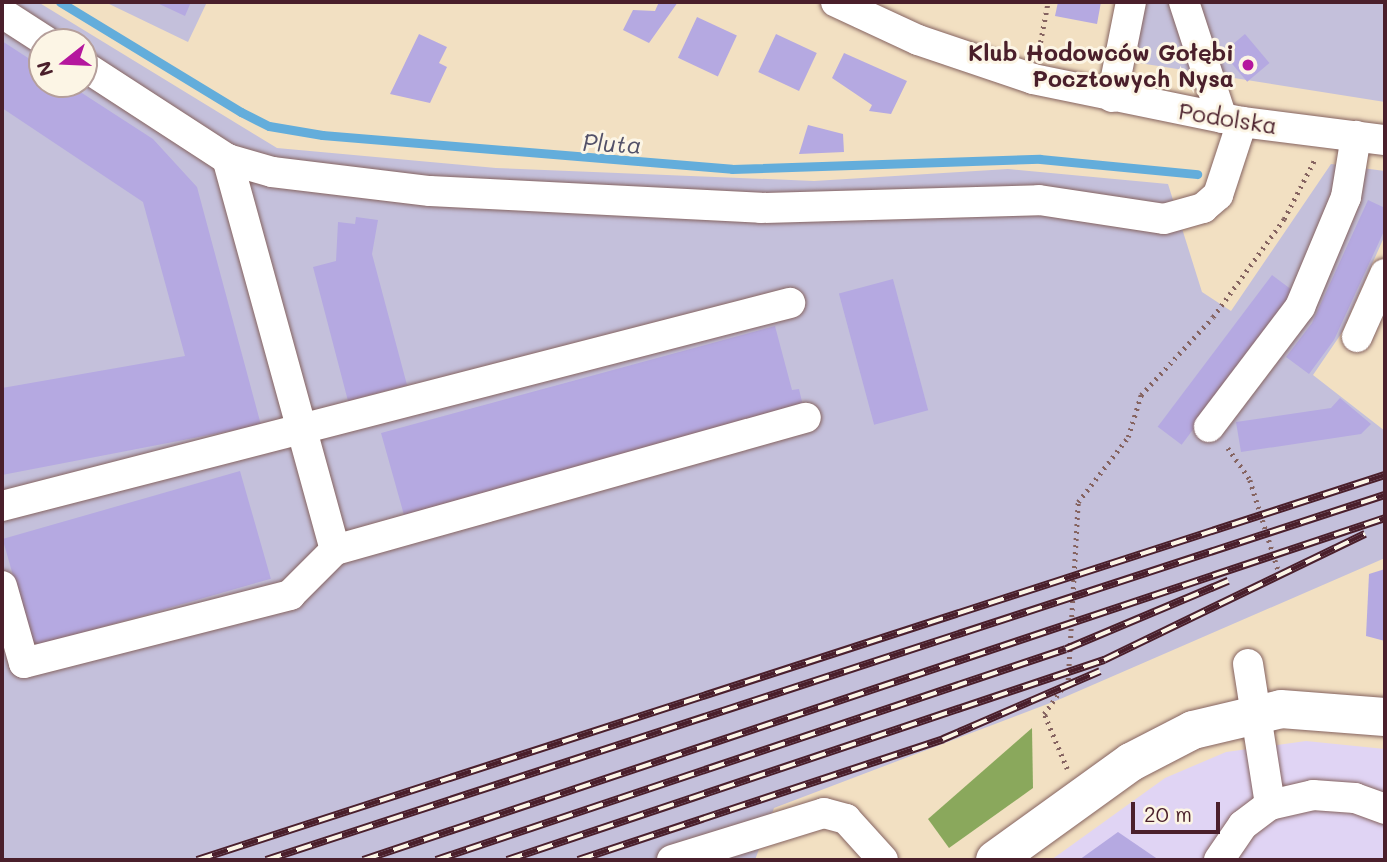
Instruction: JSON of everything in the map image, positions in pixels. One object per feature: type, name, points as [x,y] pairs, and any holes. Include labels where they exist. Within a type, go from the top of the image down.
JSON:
[{"type":"main road","points":[[995,860],[1131,762],[1194,730],[1256,712],[1316,708],[1385,717]]},
{"type":"street","name":"Podolska","points":[[836,2],[918,40],[1033,79],[1232,120],[1385,140]]},
{"type":"street","points":[[1112,97],[1131,2]]},
{"type":"street","points":[[98,75],[228,159],[271,172],[429,191],[761,208],[1039,200],[1164,219],[1203,208],[1218,195],[1232,120],[1184,2]]},
{"type":"street","points":[[2,13],[28,30]]},
{"type":"street","points":[[1209,427],[1300,307],[1346,197],[1342,135]]},
{"type":"street","points":[[228,159],[335,550]]},
{"type":"street","points":[[1357,337],[1385,274]]},
{"type":"street","points":[[2,506],[302,432],[790,303]]},
{"type":"street","points":[[2,586],[24,663],[290,595],[335,550],[806,418]]},
{"type":"street","points":[[1248,664],[1270,805]]},
{"type":"street","points":[[1219,860],[1243,825],[1270,805],[1313,795],[1355,798],[1385,809]]},
{"type":"street","points":[[672,860],[824,813],[846,819],[883,860]]},
{"type":"path","points":[[1033,79],[1048,2]]},
{"type":"path","points":[[1074,776],[1061,762],[1044,714],[1068,680],[1078,502],[1128,437],[1141,395],[1213,317],[1342,135]]},
{"type":"path","points":[[1209,427],[1250,480],[1280,576]]},
{"type":"shaded area","points":[[2,2],[38,2],[81,28],[28,28],[28,98],[98,98],[98,39],[277,148],[496,168],[814,181],[1008,169],[1168,184],[1202,292],[1231,311],[1331,164],[1385,171],[1385,235],[1341,334],[1313,375],[1385,431],[1385,558],[1058,700],[774,808],[755,860],[2,860]]},
{"type":"shaded area","points":[[105,2],[207,2],[188,42]]},
{"type":"shaded area","points":[[1146,2],[1385,2],[1385,102],[1133,62]]},
{"type":"shaded area","points":[[1306,741],[1385,749],[1385,860],[1051,860],[1165,778],[1226,752]]},
{"type":"green space","points":[[1032,728],[1033,788],[949,848],[928,819]]},
{"type":"building","points":[[155,2],[191,2],[185,16]]},
{"type":"building","points":[[659,2],[678,2],[649,43],[623,30],[633,10],[655,11]]},
{"type":"building","points":[[1058,2],[1101,2],[1097,24],[1055,16]]},
{"type":"building","points":[[697,17],[737,36],[718,76],[678,58]]},
{"type":"building","points":[[419,34],[447,47],[439,63],[447,67],[430,103],[390,94]]},
{"type":"building","points":[[776,34],[817,53],[799,91],[758,72]]},
{"type":"building","points":[[1245,34],[1269,63],[1247,82],[1223,53]]},
{"type":"building","points":[[2,41],[28,58],[28,98],[90,98],[153,139],[197,187],[261,425],[2,475],[2,388],[185,356],[143,202],[2,108]]},
{"type":"building","points":[[844,53],[907,81],[891,114],[869,111],[872,105],[832,78]]},
{"type":"building","points":[[808,125],[843,134],[844,152],[799,154]]},
{"type":"building","points":[[1368,200],[1385,208],[1385,229],[1334,340],[1309,374],[1286,357],[1312,323]]},
{"type":"building","points":[[356,217],[378,220],[372,254],[407,385],[348,401],[313,267],[336,261],[338,222],[355,224]]},
{"type":"building","points":[[1272,275],[1296,293],[1182,445],[1158,427]]},
{"type":"building","points":[[893,279],[928,410],[874,425],[839,293]]},
{"type":"building","points":[[775,326],[792,390],[799,389],[803,406],[404,515],[381,433]]},
{"type":"building","points":[[1340,398],[1371,424],[1361,434],[1241,452],[1236,422],[1331,408]]},
{"type":"building","points":[[240,471],[271,579],[33,647],[3,539]]},
{"type":"building","points":[[1385,569],[1385,641],[1366,636],[1369,574]]},
{"type":"building","points":[[1118,832],[1159,860],[1079,860]]},
{"type":"waterway","name":"Pluta","points":[[60,2],[241,112],[269,126],[322,135],[732,169],[1040,159],[1197,174]]},
{"type":"railway","points":[[197,860],[1385,475]]},
{"type":"railway","points":[[266,860],[1385,495]]},
{"type":"railway","points":[[363,860],[1385,518]]},
{"type":"railway","points":[[507,860],[1104,660],[1365,534]]},
{"type":"railway","points":[[436,860],[1066,649],[1228,581]]},
{"type":"railway","points":[[578,860],[943,739],[1100,671]]},
{"type":"place","name":"Klub Hodowców Gołębi Pocztowych Nysa","points":[[1248,65]]}]
